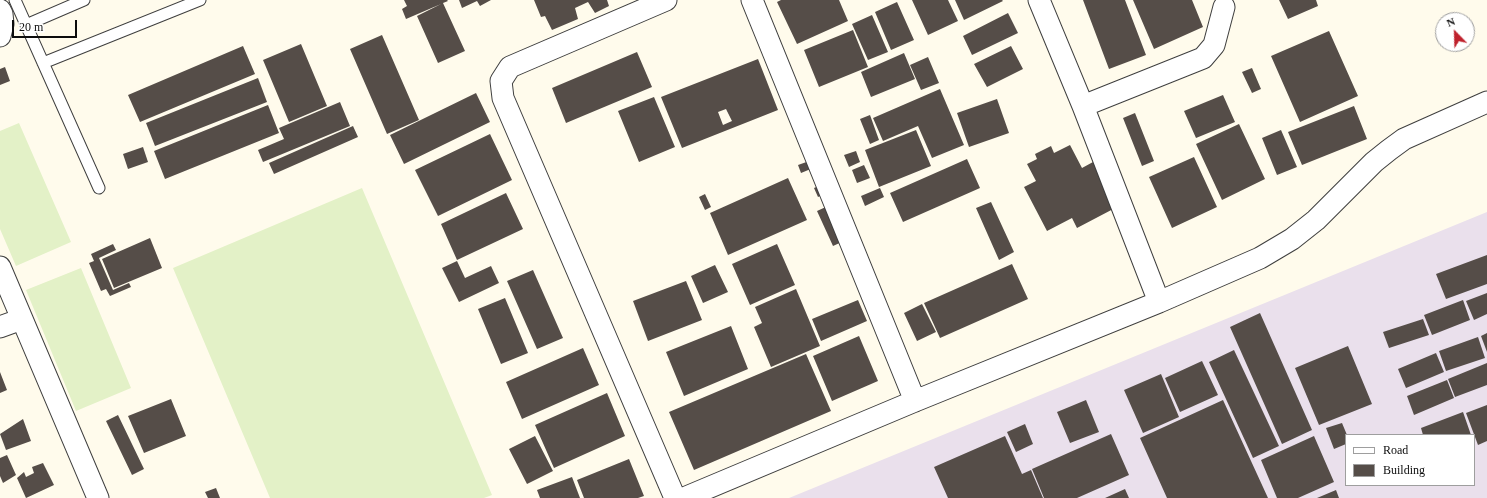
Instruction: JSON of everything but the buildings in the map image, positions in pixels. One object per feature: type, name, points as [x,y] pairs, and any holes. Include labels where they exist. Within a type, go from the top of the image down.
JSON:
[{"type":"street","points":[[666,0],[510,67],[501,81],[503,98],[674,498]]},
{"type":"street","points":[[752,0],[915,401]]},
{"type":"street","points":[[1039,0],[1083,106],[1159,302]]},
{"type":"street","points":[[1083,106],[1203,58],[1214,45],[1224,7]]},
{"type":"street","points":[[0,10],[3,24],[0,36]]},
{"type":"street","points":[[684,498],[915,401],[1159,302],[1260,258],[1292,239],[1316,220],[1374,162],[1404,139],[1487,102]]},
{"type":"street","points":[[0,268],[98,498]]},
{"type":"street","points":[[0,327],[22,319]]},
{"type":"lane","points":[[15,0],[99,188]]},
{"type":"lane","points":[[26,25],[84,0]]},
{"type":"lane","points":[[43,63],[200,0]]},
{"type":"shaded area","points":[[1487,212],[1487,498],[789,498]]},
{"type":"green space","points":[[19,123],[71,242],[16,266],[0,229],[0,131]]},
{"type":"green space","points":[[362,188],[492,495],[484,498],[270,498],[173,268]]},
{"type":"green space","points":[[81,268],[131,388],[76,411],[26,290]]}]
